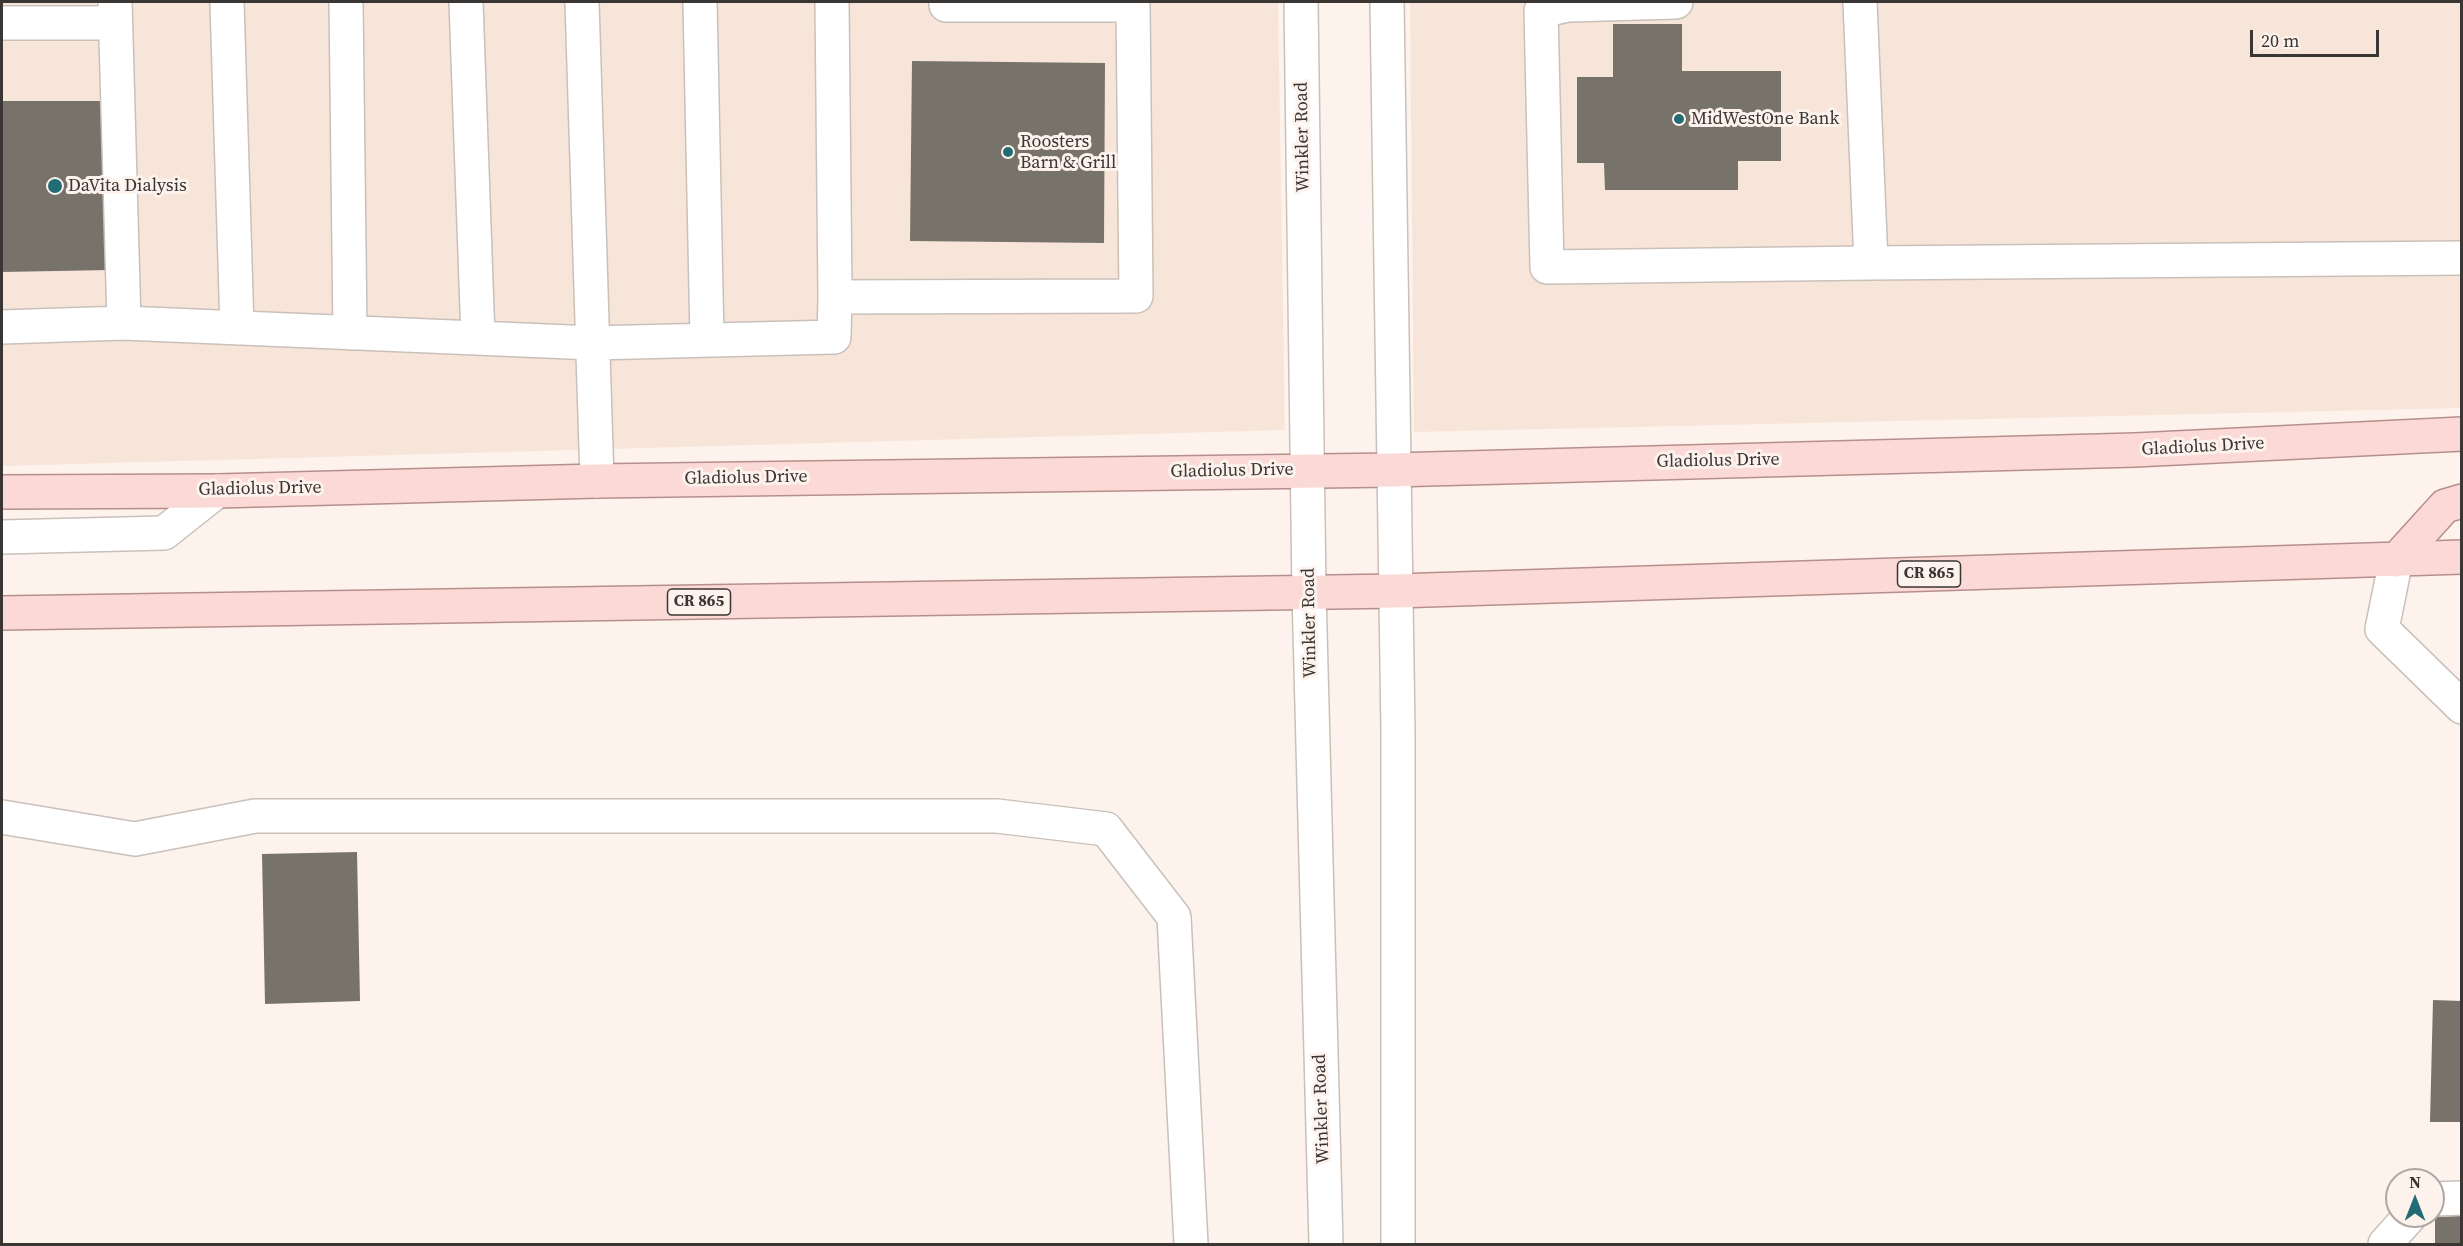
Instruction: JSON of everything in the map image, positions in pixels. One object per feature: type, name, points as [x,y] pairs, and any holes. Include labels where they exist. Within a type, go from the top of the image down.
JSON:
[{"type":"main road","name":"Gladiolus Drive","points":[[2,492],[217,490],[597,480],[1392,470],[2135,450],[2462,434]]},
{"type":"main road","points":[[2396,560],[2445,506],[2462,501]]},
{"type":"main road","name":"CR 865","points":[[2,612],[1396,591],[2462,557]]},
{"type":"street","points":[[227,2],[237,328]]},
{"type":"street","points":[[346,2],[350,333]]},
{"type":"street","points":[[466,2],[478,338]]},
{"type":"street","points":[[582,2],[597,480]]},
{"type":"street","points":[[700,2],[707,340]]},
{"type":"street","points":[[2,327],[124,323],[593,343],[834,337],[832,2]]},
{"type":"street","points":[[835,297],[1136,296],[1133,5],[946,5],[946,2]]},
{"type":"street","name":"Winkler Road","points":[[1301,2],[1309,592],[1326,1245]]},
{"type":"street","points":[[1387,2],[1392,470],[1396,591],[1398,1245]]},
{"type":"street","points":[[1676,2],[1568,5],[1541,11],[1547,267],[2462,258]]},
{"type":"street","points":[[1860,2],[1871,263]]},
{"type":"street","points":[[2,23],[115,12],[124,323]]},
{"type":"street","points":[[2,537],[164,533],[217,490]]},
{"type":"street","points":[[2396,560],[2382,629],[2462,707]]},
{"type":"street","points":[[2,817],[135,839],[255,816],[997,816],[1106,829],[1174,917],[1191,1245]]},
{"type":"street","points":[[2445,1199],[2462,1198]]},
{"type":"street","points":[[2385,1245],[2400,1228]]},
{"type":"shaded area","points":[[2,2],[1278,2],[1285,430],[2,466]]},
{"type":"shaded area","points":[[1410,2],[2461,2],[2461,408],[1414,432]]},
{"type":"building","name":"MidWestOne Bank","points":[[1613,24],[1682,24],[1682,71],[1781,71],[1781,161],[1738,161],[1738,190],[1605,190],[1604,163],[1577,163],[1577,77],[1613,77]]},
{"type":"building","name":"Roosters Barn & Grill","points":[[912,61],[1105,63],[1104,243],[910,241]]},
{"type":"building","name":"DaVita Dialysis","points":[[2,101],[108,101],[110,270],[2,272]]},
{"type":"building","points":[[357,852],[360,1001],[265,1004],[262,854]]},
{"type":"building","points":[[2433,1000],[2462,1001],[2462,1122],[2430,1122]]},
{"type":"building","points":[[2462,1216],[2462,1244],[2435,1244],[2435,1228],[2445,1228],[2445,1217]]},
{"type":"place","name":"MidWestOne Bank","points":[[1679,119]]},
{"type":"place","name":"Roosters Barn & Grill","points":[[1008,152]]},
{"type":"place","name":"DaVita Dialysis","points":[[55,186]]}]
